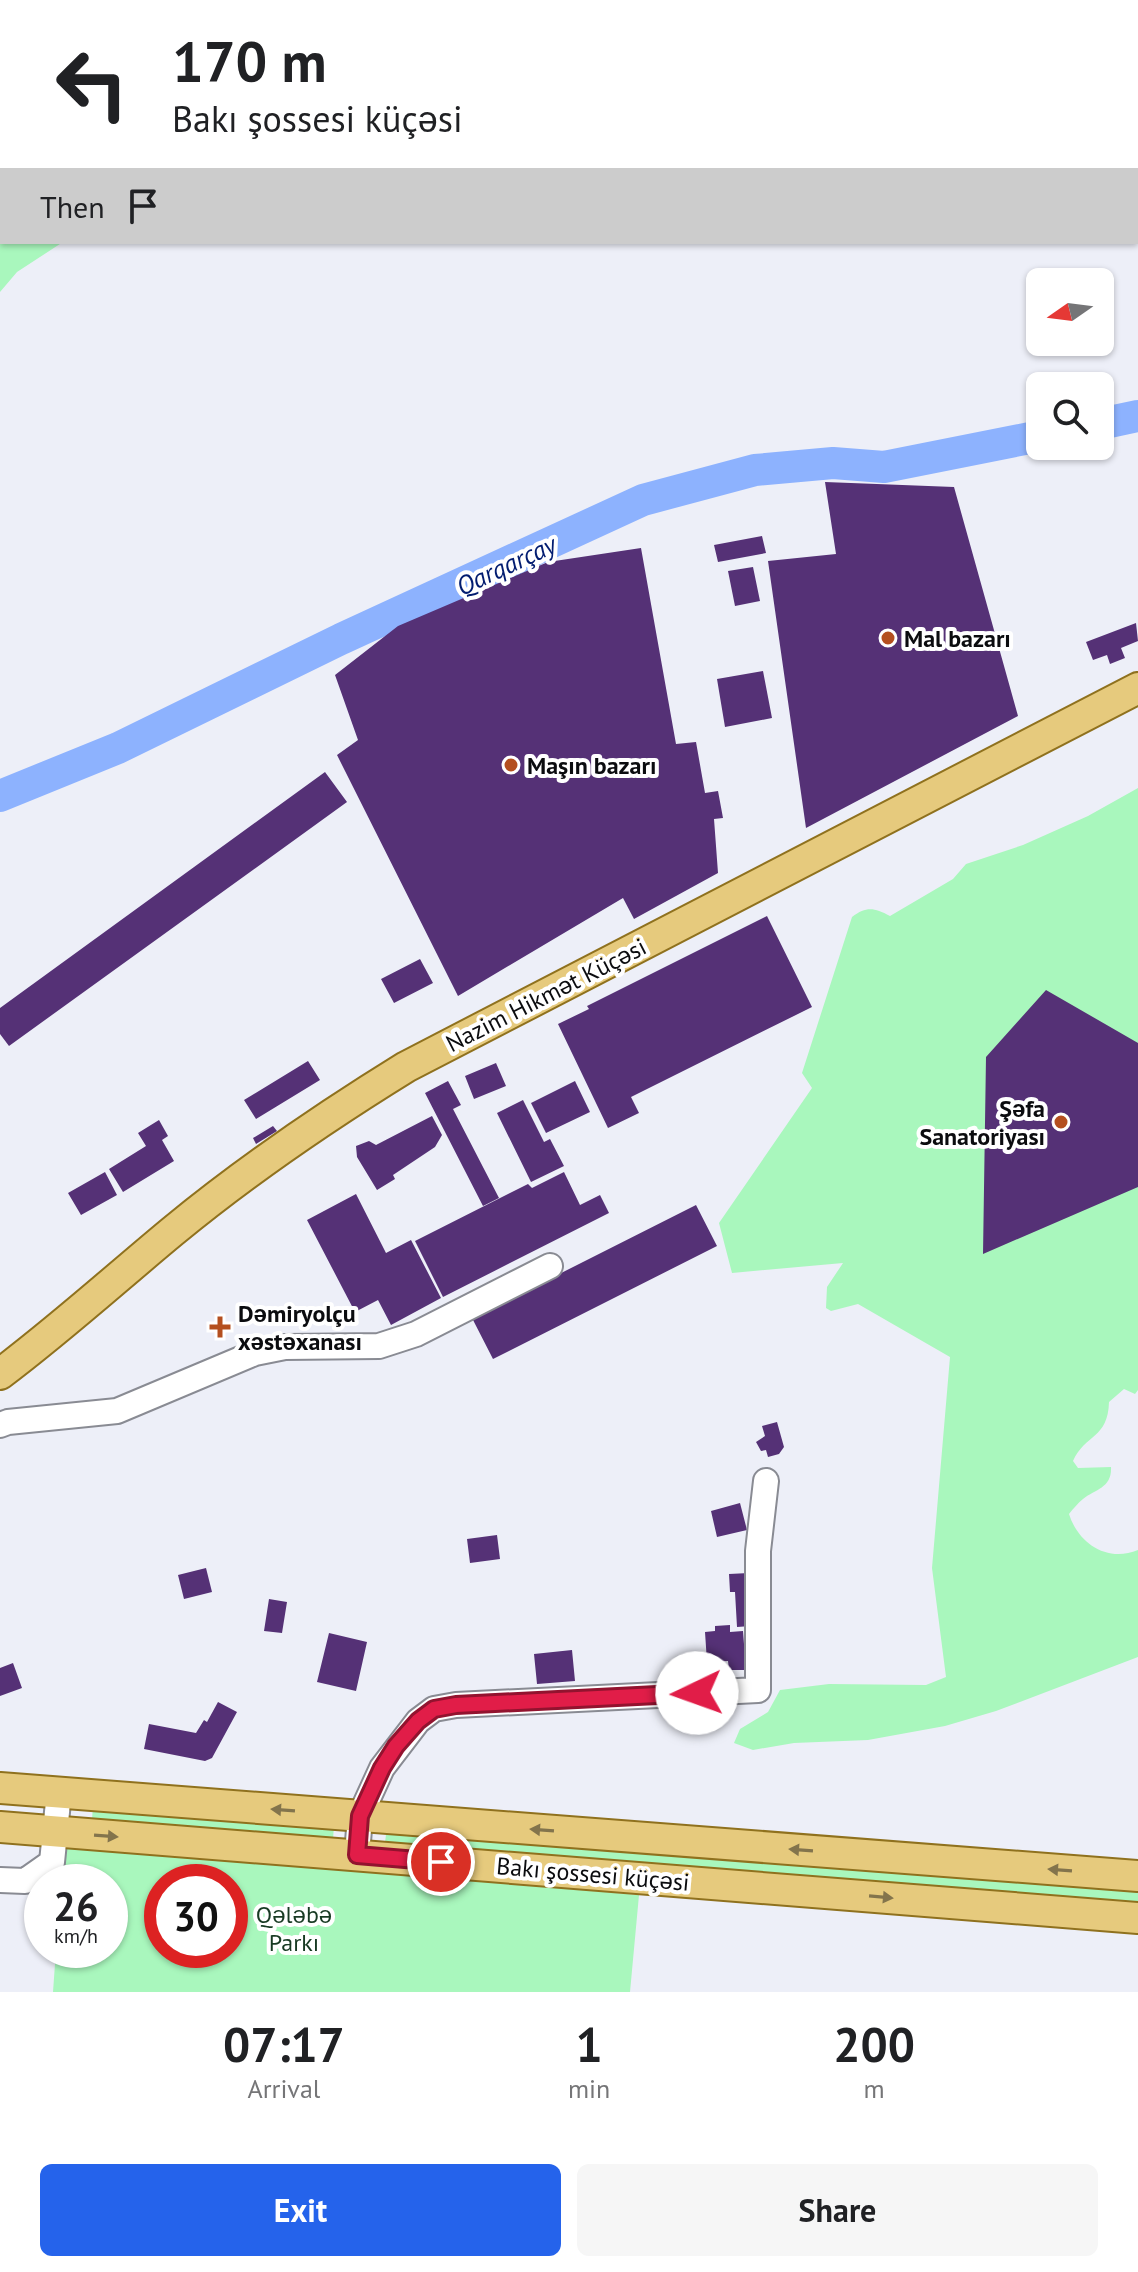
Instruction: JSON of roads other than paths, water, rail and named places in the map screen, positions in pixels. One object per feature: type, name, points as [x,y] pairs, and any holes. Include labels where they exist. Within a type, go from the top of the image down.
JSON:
[{"type":"main road","name":"Nazim Hikmət Küçəsi","points":[[0,1374],[59,1330],[175,1230],[281,1147],[393,1075],[1138,688]]},
{"type":"main road","name":"Bakı şossesi küçəsi","points":[[0,1788],[1138,1876]]},
{"type":"main road","name":"Bakı şossesi küçəsi","points":[[0,1827],[1138,1918]]},
{"type":"street","points":[[0,1425],[117,1411],[255,1353],[285,1347],[379,1346],[416,1334],[550,1266]]},
{"type":"street","points":[[357,1855],[360,1816],[382,1768],[418,1721],[434,1709],[456,1705],[758,1690],[758,1551],[766,1481]]},
{"type":"street","points":[[0,1880],[25,1881],[52,1862],[59,1792]]},
{"type":"waterway","name":"Qarqarçay","points":[[1114,421],[1138,416]]},
{"type":"waterway","name":"Qarqarçay","points":[[0,796],[118,748],[341,639],[643,500],[755,470],[833,463],[884,467],[1026,439]]},
{"type":"place","name":"Mal bazarı","points":[[888,638]]},
{"type":"place","name":"Maşın bazarı","points":[[511,765]]},
{"type":"place","name":"Şəfa Sanatoriyası","points":[[1061,1122]]},
{"type":"place","name":"Dəmiryolçu xəstəxanası","points":[[220,1327]]},
{"type":"park label","name":"Qələbə Parkı","points":[[294,1928]]}]
